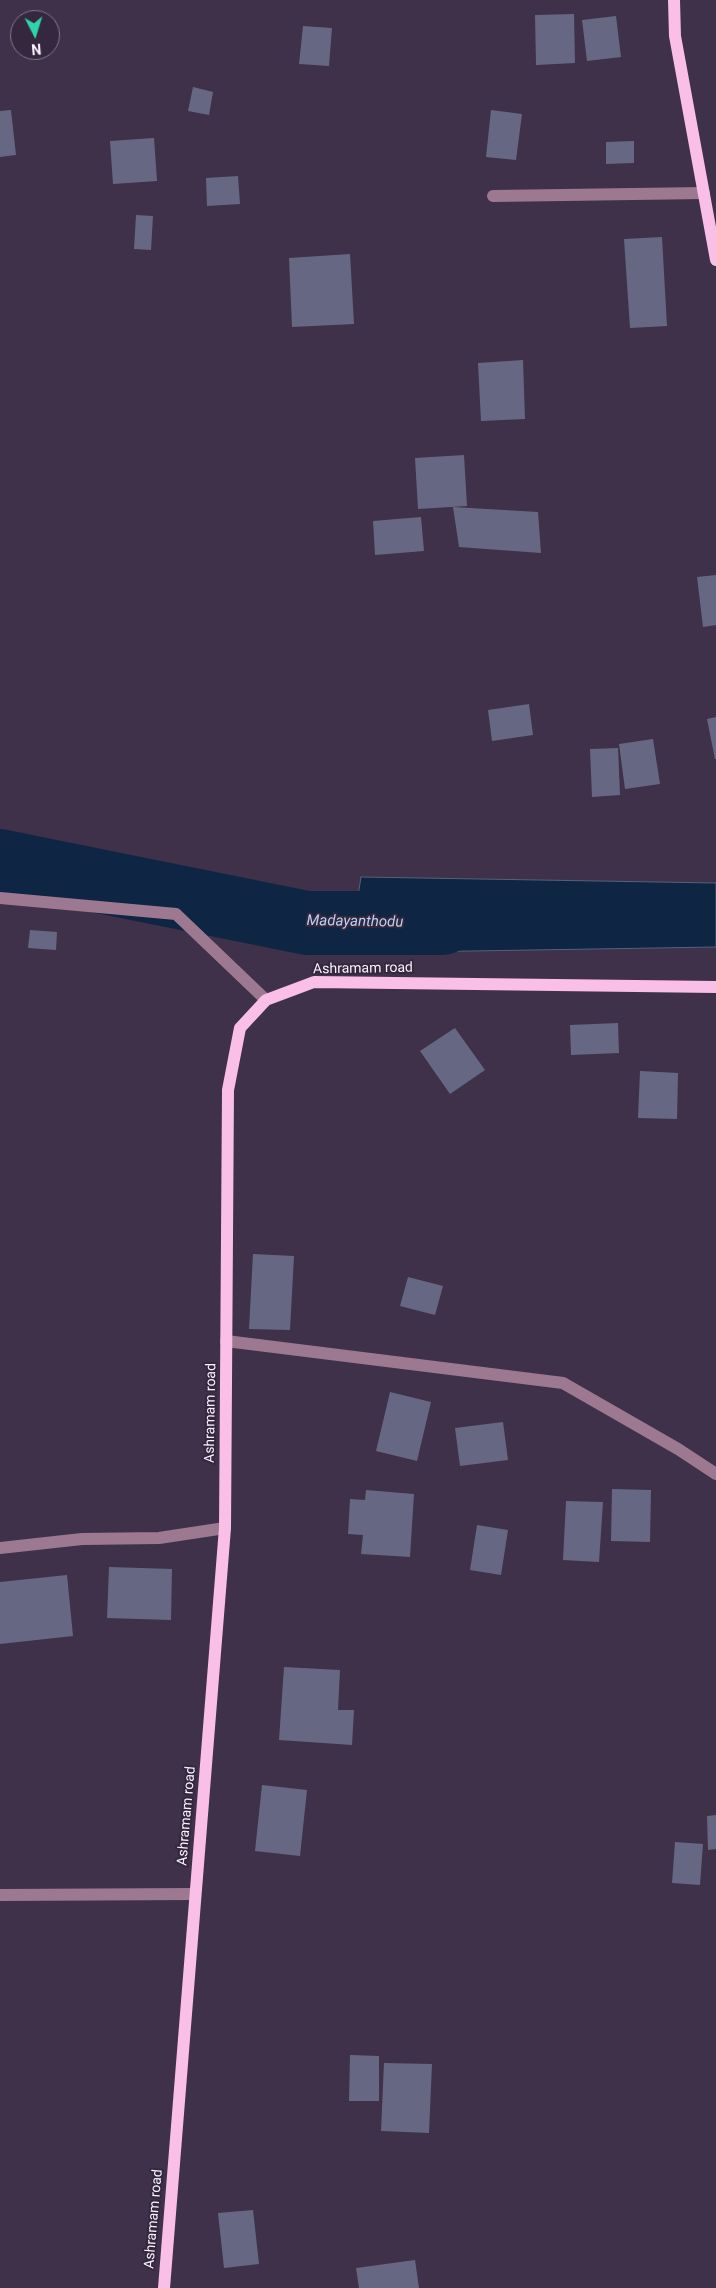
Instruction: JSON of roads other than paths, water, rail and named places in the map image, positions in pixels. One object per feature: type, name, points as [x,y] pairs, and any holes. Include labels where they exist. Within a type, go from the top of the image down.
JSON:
[{"type":"main road","points":[[674,0],[676,36],[716,260]]},
{"type":"main road","name":"Ashramam road","points":[[164,2288],[225,1528],[228,1090],[240,1028],[266,1000],[314,982],[716,987]]},
{"type":"street","points":[[492,196],[704,193]]},
{"type":"street","points":[[0,898],[176,914],[266,1000]]},
{"type":"street","points":[[226,1341],[562,1383],[678,1449],[716,1474]]},
{"type":"street","points":[[0,1548],[82,1539],[159,1538],[225,1528]]},
{"type":"street","points":[[0,1895],[195,1894]]},
{"type":"water","points":[[361,877],[716,883],[716,947],[349,953]]},
{"type":"waterway","name":"Madayanthodu","points":[[0,861],[307,923],[443,923]]}]
